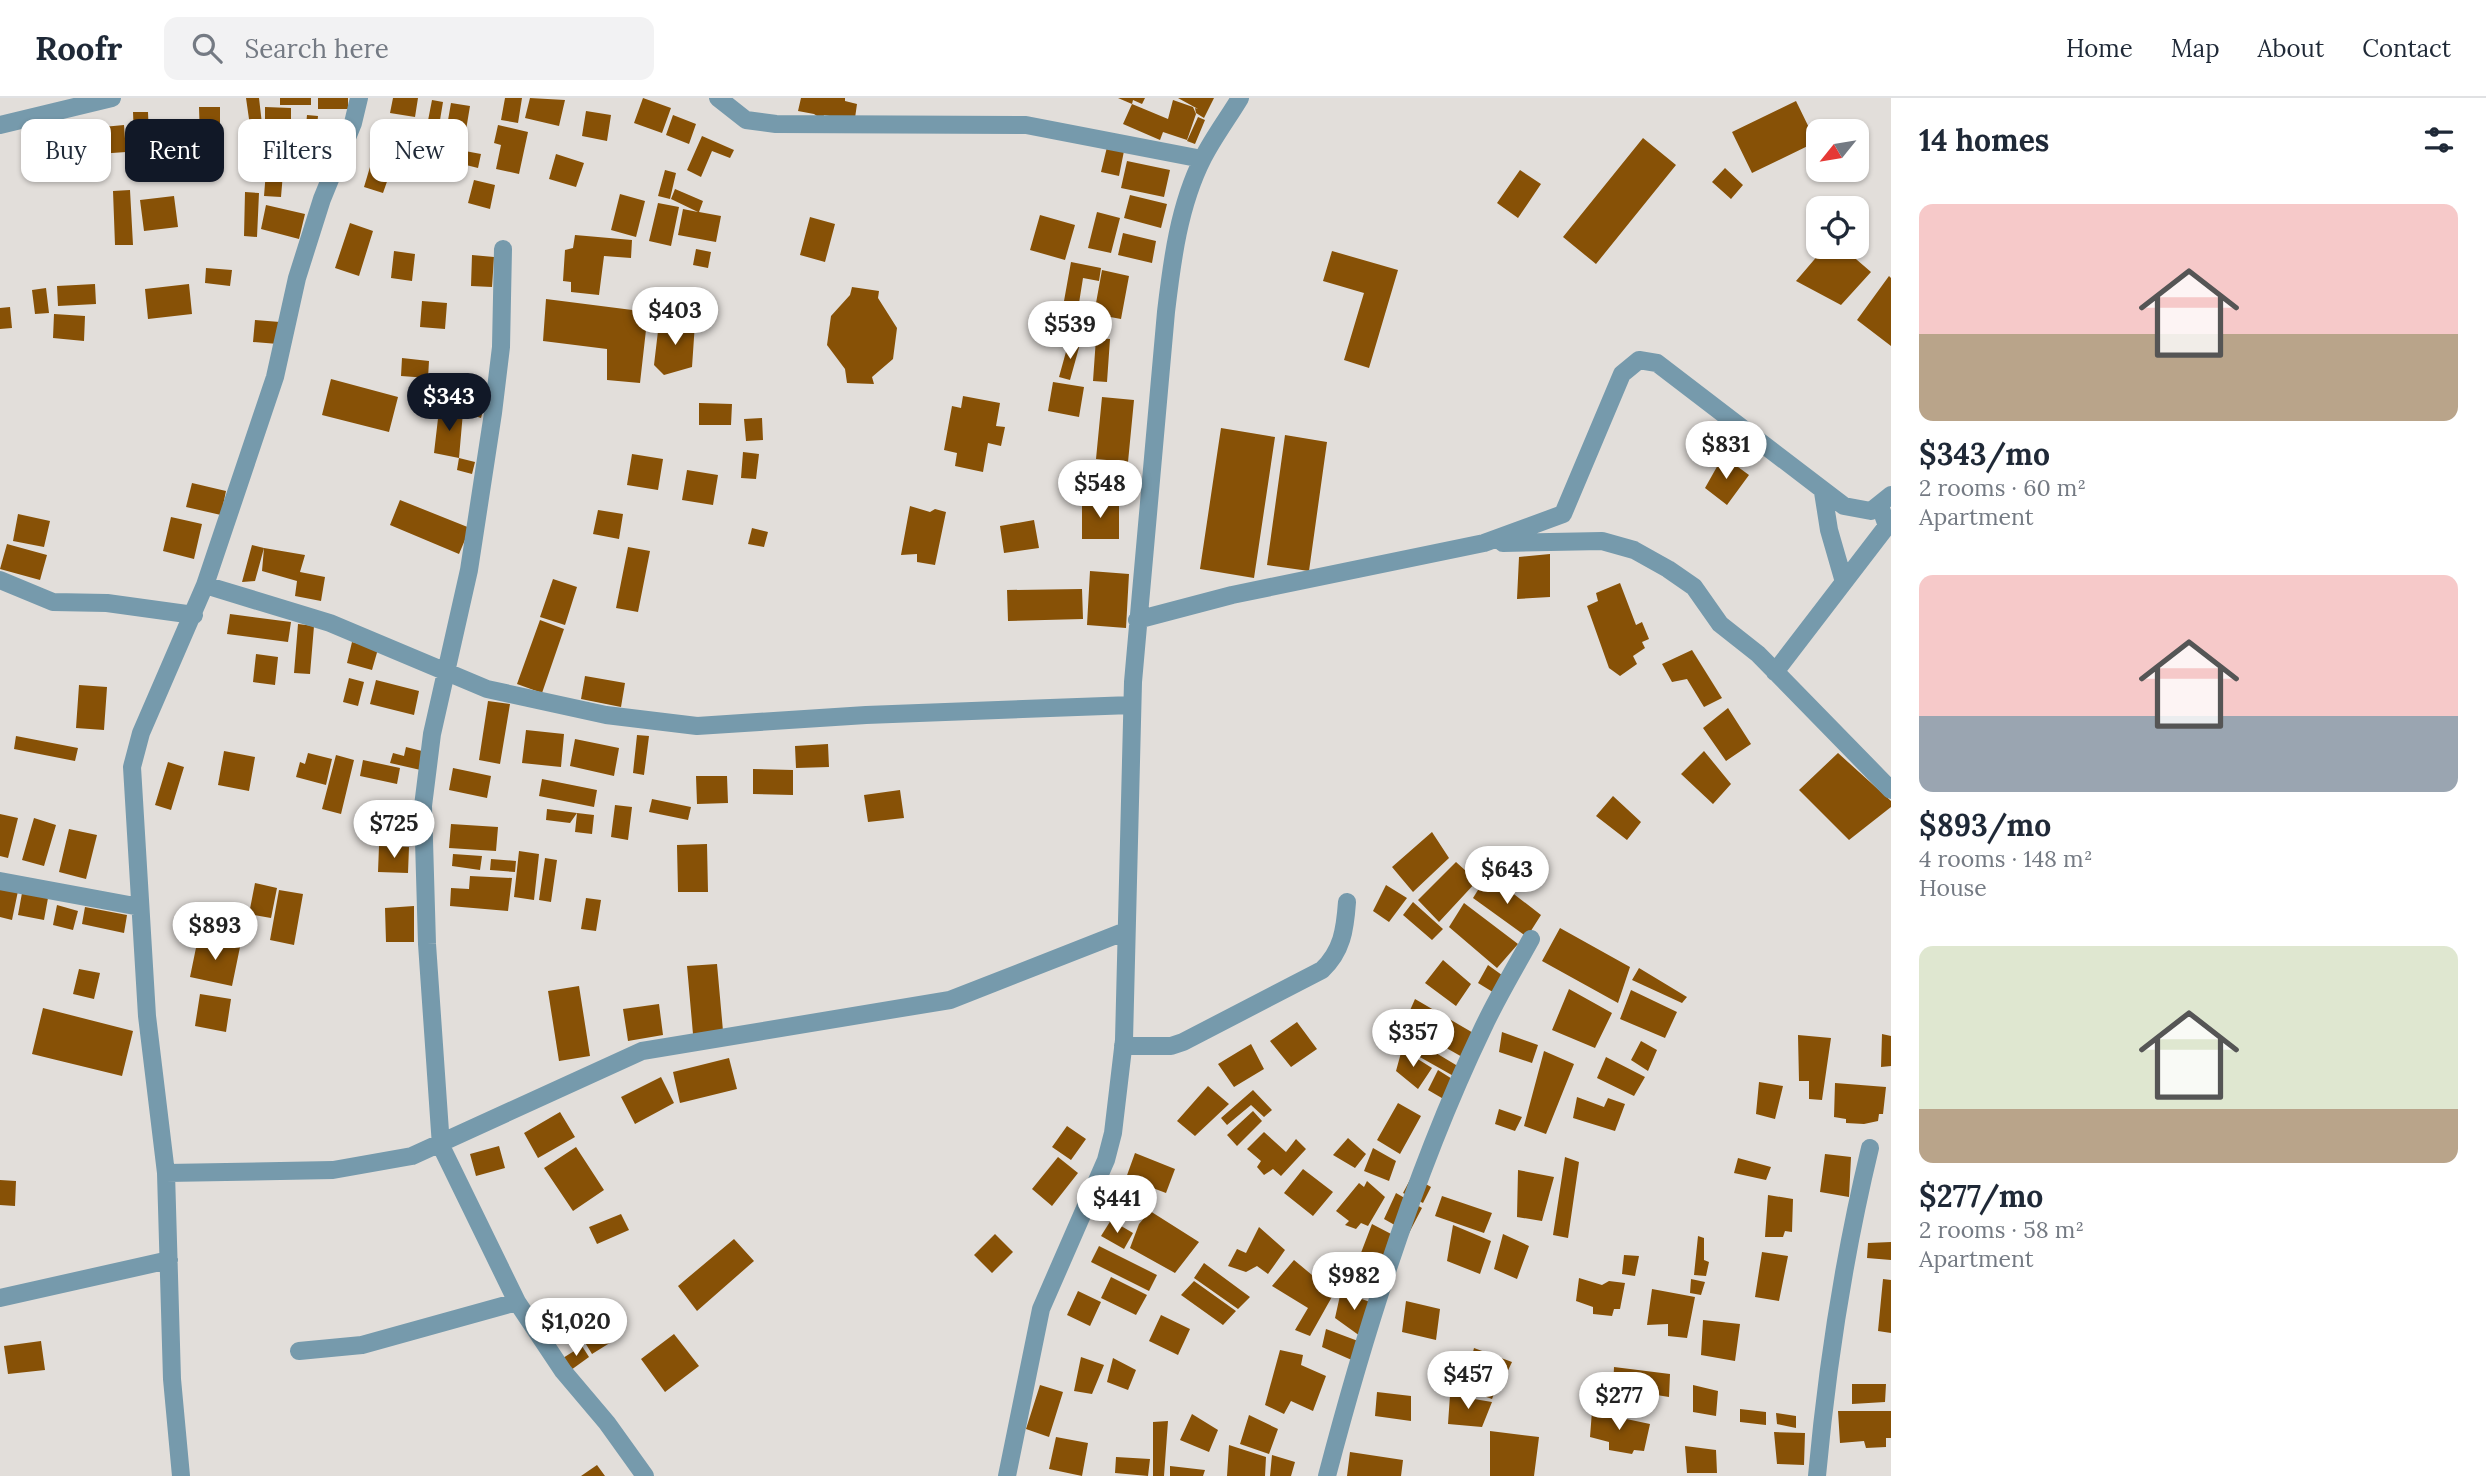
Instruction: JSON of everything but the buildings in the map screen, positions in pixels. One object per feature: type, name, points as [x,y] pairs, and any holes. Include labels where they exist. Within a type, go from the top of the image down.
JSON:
[{"type":"street","points":[[0,125],[112,98]]},
{"type":"street","points":[[181,1476],[172,1380],[166,1173],[147,1016],[132,767],[141,733],[205,585],[275,377],[297,278],[322,199],[353,123],[359,98]]},
{"type":"street","points":[[718,98],[746,120],[776,124],[1026,125],[1202,159]]},
{"type":"street","points":[[1007,1476],[1041,1309],[1106,1160],[1113,1133],[1123,1046],[1132,705],[1137,620],[1172,261],[1183,213],[1202,159],[1240,98]]},
{"type":"street","points":[[503,249],[501,347],[493,413],[469,570],[432,734],[423,806],[427,944],[441,1146],[517,1301],[563,1371],[607,1423],[645,1476]]},
{"type":"street","points":[[1137,620],[1233,595],[1484,543],[1563,513],[1622,374],[1639,360],[1657,363],[1844,506],[1861,511],[1885,500],[1887,526],[1775,672]]},
{"type":"street","points":[[1823,492],[1829,530],[1844,582]]},
{"type":"street","points":[[1484,543],[1602,541],[1634,550],[1694,587],[1720,624],[1775,672],[1891,790]]},
{"type":"street","points":[[0,580],[53,602],[107,603],[194,615]]},
{"type":"street","points":[[205,585],[321,620],[487,690],[606,715],[698,726],[866,715],[1132,705]]},
{"type":"street","points":[[0,881],[140,907]]},
{"type":"street","points":[[1123,1046],[1171,1046],[1183,1042],[1322,970],[1336,956],[1346,927],[1347,902]]},
{"type":"street","points":[[166,1173],[333,1170],[401,1158],[441,1146],[642,1051],[950,1000],[1126,930]]},
{"type":"street","points":[[1327,1476],[1353,1377],[1442,1125],[1483,1027],[1531,939]]},
{"type":"street","points":[[1817,1476],[1824,1404],[1851,1226],[1870,1148]]},
{"type":"street","points":[[0,1298],[169,1260]]},
{"type":"street","points":[[299,1351],[362,1345],[517,1301]]}]
